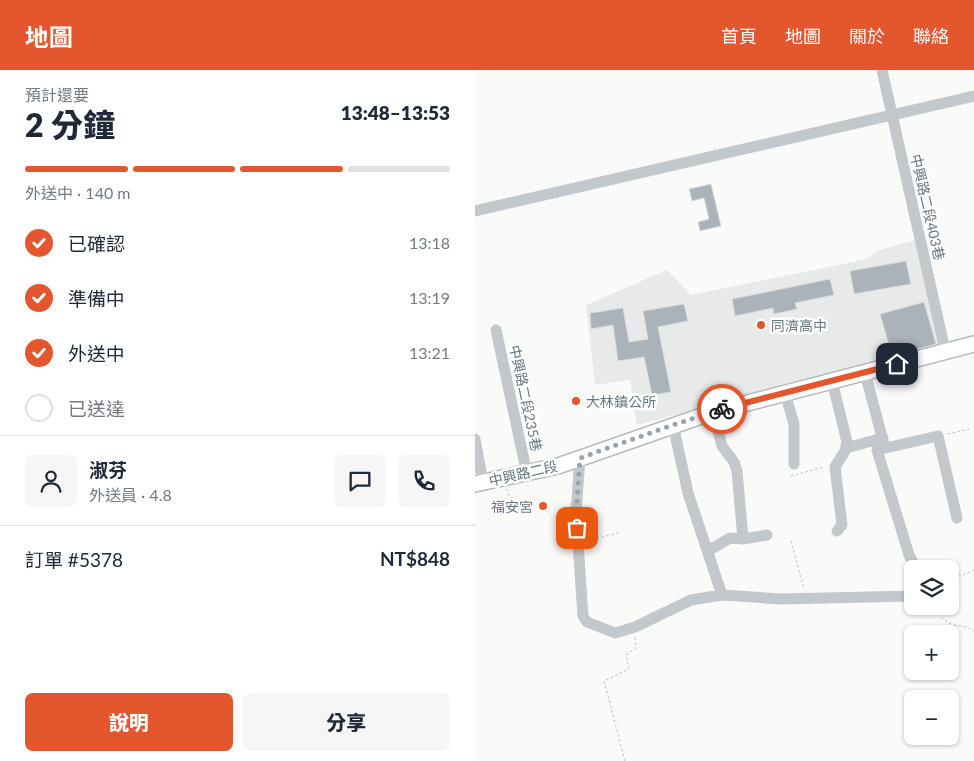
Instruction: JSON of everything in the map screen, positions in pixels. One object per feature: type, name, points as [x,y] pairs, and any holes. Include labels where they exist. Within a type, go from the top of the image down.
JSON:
[{"type":"main road","name":"中興路二段","points":[[479,484],[527,474],[580,458],[713,412],[865,373],[945,350],[974,344]]},
{"type":"lane","name":"中興路二段403巷","points":[[882,70],[945,350]]},
{"type":"lane","points":[[475,211],[974,96]]},
{"type":"lane","name":"中興路二段235巷","points":[[496,330],[527,474]]},
{"type":"lane","points":[[865,373],[884,443]]},
{"type":"lane","points":[[832,381],[847,442],[846,448],[835,467],[842,525],[837,531]]},
{"type":"lane","points":[[785,393],[794,424],[794,464]]},
{"type":"lane","points":[[713,412],[722,446],[734,462],[737,471],[743,539]]},
{"type":"lane","points":[[673,425],[688,493],[722,595]]},
{"type":"lane","points":[[846,448],[938,436],[957,518]]},
{"type":"lane","points":[[475,439],[479,484]]},
{"type":"lane","points":[[884,443],[877,450],[912,560]]},
{"type":"lane","points":[[580,458],[576,514],[585,620],[615,633],[635,627],[691,600],[722,595],[781,599],[904,596]]},
{"type":"lane","points":[[708,551],[730,538],[743,539],[767,535]]},
{"type":"path","points":[[938,436],[969,429]]},
{"type":"path","points":[[791,476],[837,463]]},
{"type":"path","points":[[504,478],[509,495],[535,516]]},
{"type":"path","points":[[578,543],[621,532]]},
{"type":"path","points":[[791,541],[806,597]]},
{"type":"path","points":[[959,576],[974,570]]},
{"type":"path","points":[[939,615],[954,625],[961,624],[974,631]]},
{"type":"path","points":[[625,761],[604,681],[629,668],[626,655],[636,648],[635,627]]},
{"type":"shaded area","name":"同濟高中","points":[[916,240],[939,345],[637,425],[630,380],[595,385],[586,305],[667,270],[691,295],[867,259],[879,250]]},
{"type":"building","points":[[711,184],[721,226],[700,231],[698,222],[709,219],[704,198],[692,201],[689,189]]},
{"type":"building","points":[[906,261],[911,284],[854,294],[850,271]]},
{"type":"building","points":[[830,279],[834,295],[795,303],[797,309],[774,314],[773,308],[735,316],[732,299]]},
{"type":"building","points":[[924,302],[936,344],[892,356],[880,314]]},
{"type":"building","points":[[684,304],[688,321],[658,327],[671,392],[652,395],[644,357],[618,361],[613,325],[591,329],[590,313],[623,308],[629,342],[648,339],[643,311]]},
{"type":"way so far","points":[[577,528],[576,514],[580,458],[722,409]]},
{"type":"place","name":"同濟高中","points":[[761,325]]},
{"type":"place","name":"大林鎮公所","points":[[576,401]]},
{"type":"place","name":"福安宮","points":[[543,506]]},
{"type":"route","points":[[722,409],[897,364]]}]
